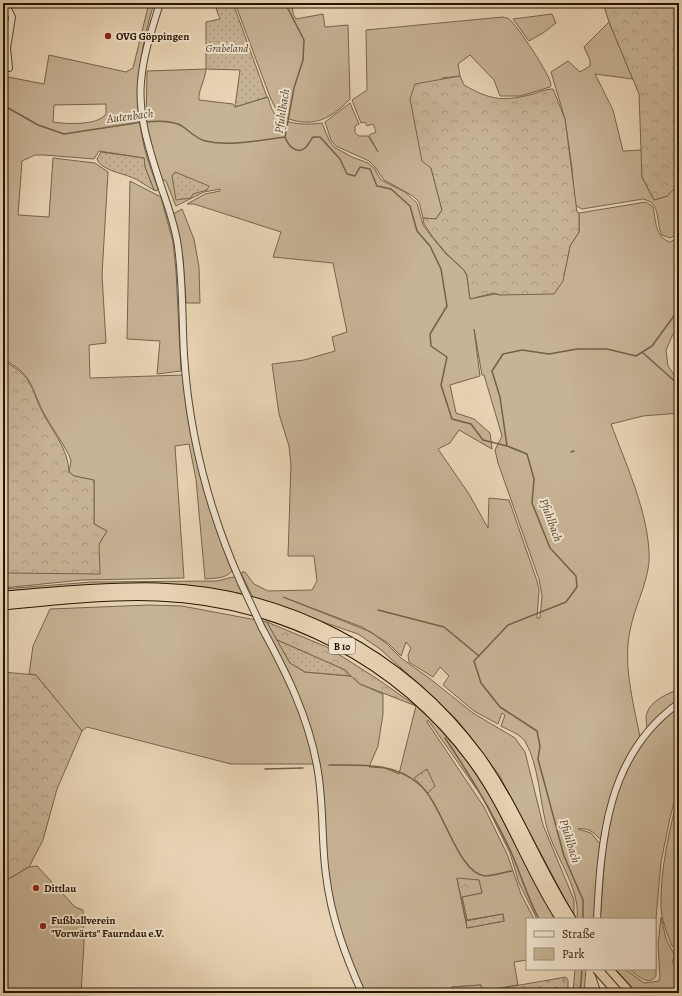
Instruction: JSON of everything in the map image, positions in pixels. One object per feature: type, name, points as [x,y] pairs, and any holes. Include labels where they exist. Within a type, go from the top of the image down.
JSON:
[{"type":"highway","name":"B 10","points":[[3,596],[124,588],[159,588],[207,592],[246,600],[285,611],[309,620],[353,643],[396,671],[415,686],[462,734],[506,798],[561,913]]},
{"type":"highway","name":"B 10","points":[[3,605],[138,596],[205,600],[247,609],[291,622],[349,650],[383,671],[413,696],[442,723],[465,751],[500,803],[561,913]]},
{"type":"highway","points":[[599,970],[625,992]]},
{"type":"highway","points":[[609,970],[625,992]]},
{"type":"street","points":[[5,3],[12,17],[7,48],[8,68]]},
{"type":"street","points":[[160,3],[149,39],[141,82],[142,114],[144,128],[178,245],[182,275],[184,356],[189,400],[199,460],[220,533],[262,628],[294,691],[313,745],[319,777],[325,867],[329,899],[343,948],[362,993]]},
{"type":"street","points":[[597,918],[606,826],[617,784],[623,770],[646,734],[659,720],[679,703]]},
{"type":"street","points":[[598,970],[605,993]]},
{"type":"green space","points":[[149,3],[154,3],[142,52],[138,86],[138,103],[143,143],[158,189],[157,191],[154,190],[145,167],[144,158],[99,151],[94,159],[35,155],[22,161],[18,215],[49,217],[53,158],[95,163],[108,172],[102,275],[106,343],[89,345],[90,378],[184,375],[197,461],[205,493],[232,571],[223,577],[205,579],[196,479],[189,444],[175,446],[184,578],[82,580],[3,588],[3,577],[7,573],[99,544],[107,531],[94,524],[94,480],[74,476],[69,472],[71,461],[69,455],[43,412],[29,381],[13,364],[3,359],[3,76],[44,84],[49,55],[126,72],[133,68]],"holes":[[[106,104],[106,114],[96,121],[73,124],[53,122],[54,105]]]},
{"type":"green space","name":"Grabeland","points":[[214,3],[233,3],[267,97],[235,107],[240,70],[206,69],[206,22],[220,19]]},
{"type":"green space","points":[[235,3],[292,3],[293,14],[296,19],[323,14],[325,27],[348,25],[350,99],[334,113],[318,121],[300,122],[279,115],[270,97]]},
{"type":"green space","points":[[603,3],[679,3],[679,184],[667,196],[654,200],[642,177],[639,94],[609,22]]},
{"type":"green space","points":[[552,14],[556,23],[529,41],[513,19]]},
{"type":"green space","points":[[503,17],[509,19],[513,23],[526,40],[546,72],[551,85],[550,87],[520,96],[500,96],[494,80],[470,55],[458,64],[460,76],[442,78],[431,168],[442,210],[436,219],[423,218],[419,202],[413,196],[384,180],[369,161],[336,146],[331,140],[325,122],[350,103],[359,124],[355,126],[355,133],[359,136],[368,136],[378,152],[369,135],[376,132],[373,124],[367,126],[365,122],[361,123],[352,100],[367,90],[366,30]]},
{"type":"green space","points":[[609,22],[633,79],[595,74],[613,110],[623,151],[642,150],[642,177],[654,200],[667,196],[679,184],[679,234],[670,238],[662,235],[656,209],[649,201],[643,199],[582,209],[575,205],[572,168],[565,119],[551,72],[568,61],[580,72],[590,66],[590,60],[584,47]]},
{"type":"green space","points":[[206,69],[199,100],[233,104],[235,107],[268,97],[274,113],[283,120],[299,124],[322,123],[329,140],[334,147],[352,157],[368,163],[374,168],[381,180],[405,192],[417,203],[423,225],[446,254],[464,270],[467,276],[470,299],[495,294],[500,295],[563,280],[570,246],[579,232],[579,213],[646,202],[653,207],[657,228],[661,236],[670,242],[679,237],[679,328],[673,334],[666,350],[668,366],[679,382],[679,413],[643,416],[611,424],[640,504],[647,536],[649,561],[646,580],[633,617],[628,653],[628,667],[632,696],[640,737],[618,775],[610,798],[602,841],[589,830],[578,829],[591,833],[601,845],[595,918],[577,918],[575,895],[566,871],[554,847],[546,824],[536,772],[530,752],[526,743],[521,737],[501,726],[505,715],[502,713],[498,724],[474,711],[443,685],[449,676],[440,667],[433,677],[409,662],[408,655],[411,648],[406,642],[401,656],[388,643],[375,635],[387,644],[401,658],[473,713],[515,738],[525,752],[543,825],[574,900],[574,916],[499,775],[457,720],[380,649],[358,634],[253,598],[242,572],[245,572],[254,584],[268,591],[312,590],[317,581],[314,556],[288,556],[291,465],[289,446],[279,414],[272,364],[304,360],[335,351],[332,337],[347,332],[333,263],[273,257],[281,232],[194,204],[187,204],[205,194],[220,191],[220,189],[204,192],[176,206],[166,181],[162,179],[153,155],[146,124],[147,71]],"holes":[[[474,329],[482,375],[484,375],[502,436],[495,450],[498,463],[539,579],[542,596],[540,618],[537,618],[539,590],[537,581],[509,500],[489,498],[488,528],[469,494],[438,449],[450,443],[459,430],[492,449],[490,433],[474,419],[456,413],[450,385],[480,376]],[[283,597],[362,627],[369,631]]]},
{"type":"green space","points":[[460,76],[464,85],[495,98],[503,99],[519,97],[553,89],[565,119],[577,212],[579,213],[579,232],[570,246],[563,281],[554,294],[500,295],[494,293],[470,299],[467,276],[464,270],[446,253],[424,224],[423,218],[436,219],[442,210],[431,168],[422,161],[410,99],[415,84]]},
{"type":"green space","points":[[101,152],[144,158],[145,167],[154,190],[134,178],[112,171],[103,166],[97,159]]},
{"type":"green space","points":[[175,172],[209,186],[207,190],[193,194],[191,198],[176,200],[172,176]]},
{"type":"green space","points":[[130,181],[161,197],[173,242],[181,371],[157,374],[160,341],[127,339]]},
{"type":"green space","points":[[182,209],[194,239],[199,267],[200,303],[186,303],[183,258],[173,214]]},
{"type":"green space","points":[[3,361],[18,370],[29,382],[41,409],[63,448],[68,463],[69,472],[74,476],[94,480],[94,524],[107,531],[99,544],[100,574],[7,573],[3,577]]},
{"type":"green space","points":[[233,577],[236,578],[243,594],[183,586],[153,585],[63,587],[3,592],[3,589],[92,582],[217,581]]},
{"type":"green space","points":[[149,605],[182,606],[267,622],[290,663],[305,672],[351,676],[360,684],[383,694],[383,714],[378,746],[369,767],[385,768],[399,774],[416,706],[430,718],[454,745],[486,790],[548,907],[555,918],[536,918],[519,883],[510,853],[483,798],[428,720],[427,722],[484,807],[507,854],[521,894],[533,918],[526,918],[526,960],[514,962],[518,985],[482,991],[481,985],[452,987],[452,993],[362,993],[329,899],[317,768],[314,764],[231,764],[87,727],[82,731],[36,675],[29,674],[33,646],[50,609]],"holes":[[[457,879],[479,880],[482,893],[462,897],[467,920],[503,914],[504,921],[467,928]]]},
{"type":"green space","points":[[267,622],[327,647],[376,678],[416,706],[360,684],[343,669],[277,640]]},
{"type":"green space","points":[[277,640],[343,669],[351,676],[305,672],[290,663]]},
{"type":"green space","points":[[3,672],[36,675],[82,731],[57,789],[43,840],[29,867],[3,882]]},
{"type":"green space","points":[[679,689],[679,701],[647,729],[646,715],[652,705],[660,698]]},
{"type":"green space","points":[[679,706],[679,783],[661,862],[656,918],[600,918],[608,829],[614,802],[623,777],[636,753],[654,730]]},
{"type":"green space","points":[[427,769],[435,786],[428,793],[414,778]]},
{"type":"green space","points":[[679,793],[679,942],[676,947],[672,946],[663,921],[661,910],[661,892],[666,849]]},
{"type":"green space","name":"Fußballverein \"Vorwärts\" Faurndau e.V.","points":[[37,866],[75,907],[83,910],[84,942],[81,993],[3,993],[3,882],[29,867]]},
{"type":"green space","points":[[457,878],[479,880],[482,893],[462,897],[466,921]]},
{"type":"green space","points":[[503,914],[504,921],[467,928],[466,921]]},
{"type":"green space","points":[[661,917],[666,939],[675,956],[672,962],[679,967],[679,993],[636,993],[614,970],[626,970],[644,983],[659,981],[658,944]]},
{"type":"green space","points":[[575,970],[586,970],[584,993],[573,993]]},
{"type":"green space","points":[[630,970],[656,970],[656,976],[653,979],[646,980],[639,977]]},
{"type":"green space","points":[[566,977],[568,980],[568,993],[474,993]]},
{"type":"green space","points":[[481,985],[482,991],[474,993],[452,993],[452,987]]},
{"type":"waterway","name":"Pfuhlbach","points":[[285,3],[304,40],[303,60],[294,88],[285,137],[286,140],[290,146],[296,150],[302,150],[313,137],[320,137],[340,159],[347,174],[355,176],[360,167],[370,169],[377,186],[391,189],[410,206],[417,231],[430,246],[441,269],[447,306],[430,334],[431,346],[447,357],[441,385],[452,419],[471,424],[483,440],[507,446],[527,454],[534,479],[532,503],[550,548],[576,576],[577,587],[566,602],[508,625],[474,661],[481,683],[500,707],[537,731],[540,746],[538,759],[564,856],[583,900],[583,918]]},
{"type":"waterway","name":"Autenbach","points":[[3,105],[38,125],[64,134],[142,122]]},
{"type":"waterway","name":"Autenbach","points":[[145,122],[159,121],[178,124],[196,137],[215,143],[235,143],[285,137]]},
{"type":"waterway","points":[[678,245],[679,256]]},
{"type":"waterway","points":[[507,446],[500,397],[492,371],[503,354],[522,350],[549,354],[577,349],[607,349],[636,356],[652,346],[679,309]]},
{"type":"waterway","points":[[642,352],[679,385]]},
{"type":"waterway","points":[[378,610],[444,627],[479,656]]},
{"type":"waterway","points":[[445,738],[472,780],[496,822],[511,852],[539,918]]},
{"type":"waterway","points":[[329,765],[376,766],[388,768],[409,777],[419,784],[428,794],[436,806],[458,851],[466,863],[475,872],[485,876],[512,871]]},
{"type":"waterway","points":[[265,769],[303,768]]},
{"type":"waterway","name":"Pfuhlbach","points":[[580,993],[582,970]]},
{"type":"place","name":"OVG Göppingen","points":[[108,36]]},
{"type":"place","name":"Dittlau","points":[[36,888]]},
{"type":"place","name":"Fußballverein \"Vorwärts\" Faurndau e.V.","points":[[43,926]]}]
